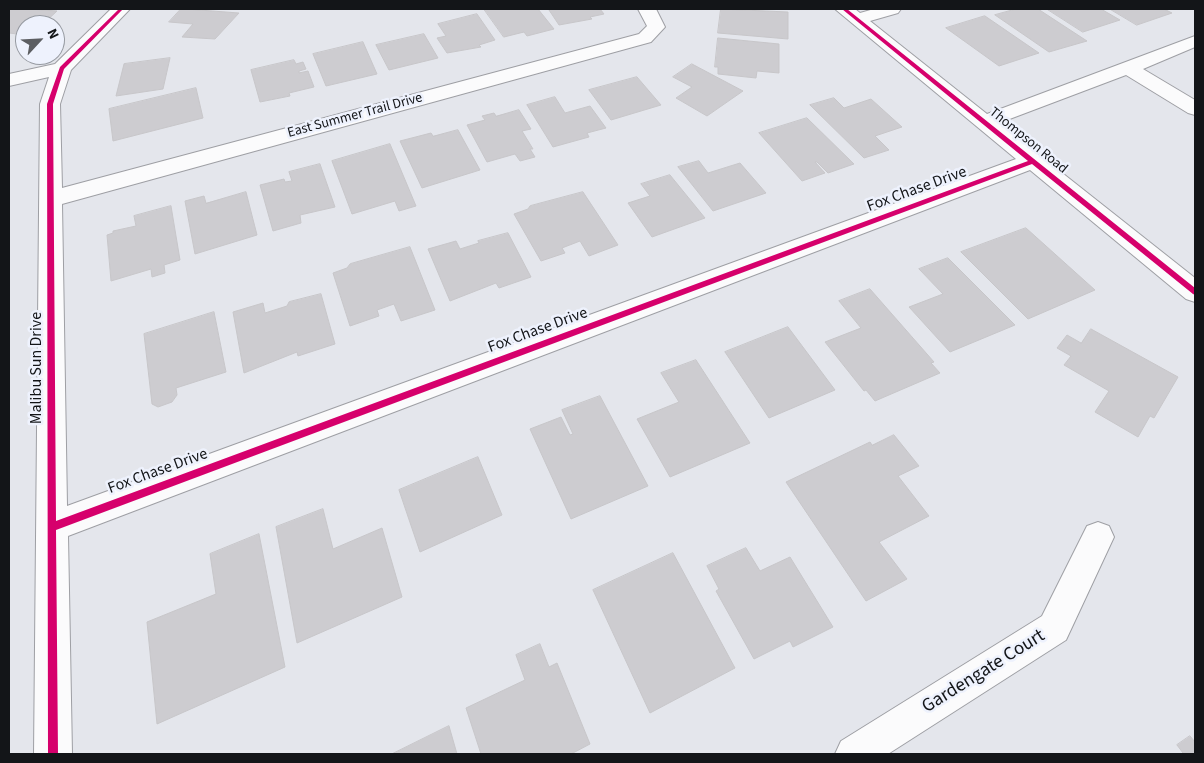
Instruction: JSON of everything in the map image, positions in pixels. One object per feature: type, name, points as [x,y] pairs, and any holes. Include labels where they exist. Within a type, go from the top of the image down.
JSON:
[{"type":"street","name":"Malibu Sun Drive","points":[[53,754],[50,104],[62,68],[121,9]]},
{"type":"street","name":"East Summer Trail Drive","points":[[50,199],[645,38],[656,28],[647,9]]},
{"type":"street","points":[[850,14],[892,9]]},
{"type":"street","name":"Thompson Road","points":[[850,14],[1195,292]]},
{"type":"street","points":[[984,122],[1195,41]]},
{"type":"street","points":[[9,80],[62,68]]},
{"type":"street","points":[[1128,68],[1195,109]]},
{"type":"street","name":"Fox Chase Drive","points":[[52,526],[1033,161]]},
{"type":"street","name":"Gardengate Court","points":[[854,754],[1054,628],[1098,537]]},
{"type":"building","points":[[9,9],[57,11],[53,15],[15,15],[15,34],[9,33]]},
{"type":"building","points":[[181,9],[239,13],[215,39],[182,37],[193,24],[169,22]]},
{"type":"building","points":[[484,9],[538,9],[554,29],[527,36],[524,32],[504,37]]},
{"type":"building","points":[[600,9],[604,14],[590,17],[592,19],[559,25],[549,10]]},
{"type":"building","points":[[721,9],[788,12],[788,39],[718,33]]},
{"type":"building","points":[[1016,9],[1038,9],[1087,41],[1049,52],[995,15]]},
{"type":"building","points":[[1047,9],[1101,9],[1120,20],[1083,32]]},
{"type":"building","points":[[1110,9],[1164,9],[1172,13],[1137,25]]},
{"type":"building","points":[[477,14],[495,40],[479,45],[481,47],[447,53],[437,38],[446,36],[438,24]]},
{"type":"building","points":[[985,16],[1039,53],[999,66],[946,28]]},
{"type":"building","points":[[424,34],[438,58],[389,70],[376,45]]},
{"type":"building","points":[[718,38],[779,44],[779,73],[757,71],[756,78],[718,74],[718,67],[715,67]]},
{"type":"building","points":[[363,42],[377,74],[326,86],[313,54]]},
{"type":"building","points":[[170,58],[163,89],[116,96],[124,64]]},
{"type":"building","points":[[294,60],[296,64],[303,62],[306,69],[299,71],[299,73],[308,71],[314,87],[289,93],[290,96],[260,102],[251,70]]},
{"type":"building","points":[[692,64],[743,91],[707,116],[676,98],[692,87],[673,77]]},
{"type":"building","points":[[637,77],[661,105],[611,120],[589,90]]},
{"type":"building","points":[[196,88],[203,118],[113,141],[109,109]]},
{"type":"building","points":[[555,97],[565,113],[590,106],[606,128],[587,133],[589,137],[553,147],[527,105]]},
{"type":"building","points":[[834,98],[844,108],[871,99],[902,127],[875,136],[889,150],[864,158],[810,105]]},
{"type":"building","points":[[519,110],[531,129],[522,131],[533,149],[530,149],[535,157],[520,161],[515,154],[487,162],[467,125],[485,120],[482,116],[494,113],[496,116]]},
{"type":"building","points":[[807,118],[854,164],[828,173],[815,162],[825,173],[802,181],[759,133]]},
{"type":"building","points":[[458,130],[480,170],[422,188],[400,141],[431,133],[433,136]]},
{"type":"building","points":[[390,144],[416,206],[399,211],[395,201],[352,214],[332,161]]},
{"type":"building","points":[[699,161],[708,173],[740,163],[766,193],[713,211],[678,167]]},
{"type":"building","points":[[320,164],[335,207],[300,215],[301,223],[273,231],[260,185],[284,179],[285,182],[292,181],[289,172]]},
{"type":"building","points":[[670,175],[705,218],[652,237],[628,203],[650,196],[641,184]]},
{"type":"building","points":[[246,192],[257,235],[195,254],[185,201],[204,196],[206,203]]},
{"type":"building","points":[[583,192],[618,245],[589,256],[580,241],[562,248],[565,253],[541,261],[514,214],[528,209],[530,206]]},
{"type":"building","points":[[171,206],[180,260],[164,265],[165,273],[152,277],[151,269],[111,281],[107,235],[113,233],[113,231],[136,226],[134,216]]},
{"type":"building","points":[[1026,228],[1095,290],[1028,319],[961,252]]},
{"type":"building","points":[[508,233],[531,277],[499,288],[496,283],[450,301],[428,249],[456,241],[460,249],[479,243],[478,241]]},
{"type":"building","points":[[410,247],[435,310],[401,321],[394,304],[377,310],[379,316],[350,326],[333,273],[347,268],[350,264]]},
{"type":"building","points":[[948,258],[1015,325],[950,352],[909,307],[943,294],[919,269]]},
{"type":"building","points":[[870,289],[934,362],[931,363],[940,373],[875,401],[866,390],[864,391],[825,342],[861,328],[839,301]]},
{"type":"building","points":[[321,294],[335,344],[298,356],[297,352],[244,373],[233,312],[263,303],[265,313],[287,306],[289,302]]},
{"type":"building","points":[[214,312],[226,372],[176,388],[177,395],[172,402],[158,407],[152,404],[144,334]]},
{"type":"building","points":[[788,327],[835,390],[769,418],[725,352]]},
{"type":"building","points":[[1091,329],[1178,377],[1154,418],[1150,416],[1138,437],[1095,412],[1109,391],[1064,365],[1071,356],[1057,348],[1067,335],[1081,343]]},
{"type":"building","points":[[696,360],[750,443],[670,477],[637,419],[679,402],[661,373]]},
{"type":"building","points":[[600,396],[648,486],[571,519],[530,429],[561,417],[570,435],[573,434],[562,410]]},
{"type":"building","points":[[894,435],[919,466],[898,476],[929,516],[879,542],[907,579],[866,601],[786,482],[870,442],[872,445]]},
{"type":"building","points":[[478,457],[502,515],[420,552],[399,490]]},
{"type":"building","points":[[323,509],[333,549],[382,528],[402,597],[297,643],[276,527]]},
{"type":"building","points":[[259,534],[285,667],[157,724],[147,622],[216,594],[210,554]]},
{"type":"building","points":[[746,548],[760,571],[790,557],[833,627],[793,647],[790,641],[754,659],[716,591],[719,589],[707,566]]},
{"type":"building","points":[[673,553],[735,668],[650,713],[593,590]]},
{"type":"building","points":[[540,644],[549,667],[557,663],[590,744],[571,754],[481,754],[466,708],[525,680],[516,655]]},
{"type":"building","points":[[449,726],[457,754],[392,754]]},
{"type":"building","points":[[1190,736],[1195,742],[1195,754],[1181,754],[1183,753],[1177,745]]},
{"type":"cycle path","points":[[53,754],[50,104],[62,68],[121,9]]},
{"type":"cycle path","points":[[844,9],[1195,292]]},
{"type":"cycle path","points":[[52,527],[1033,161]]}]
